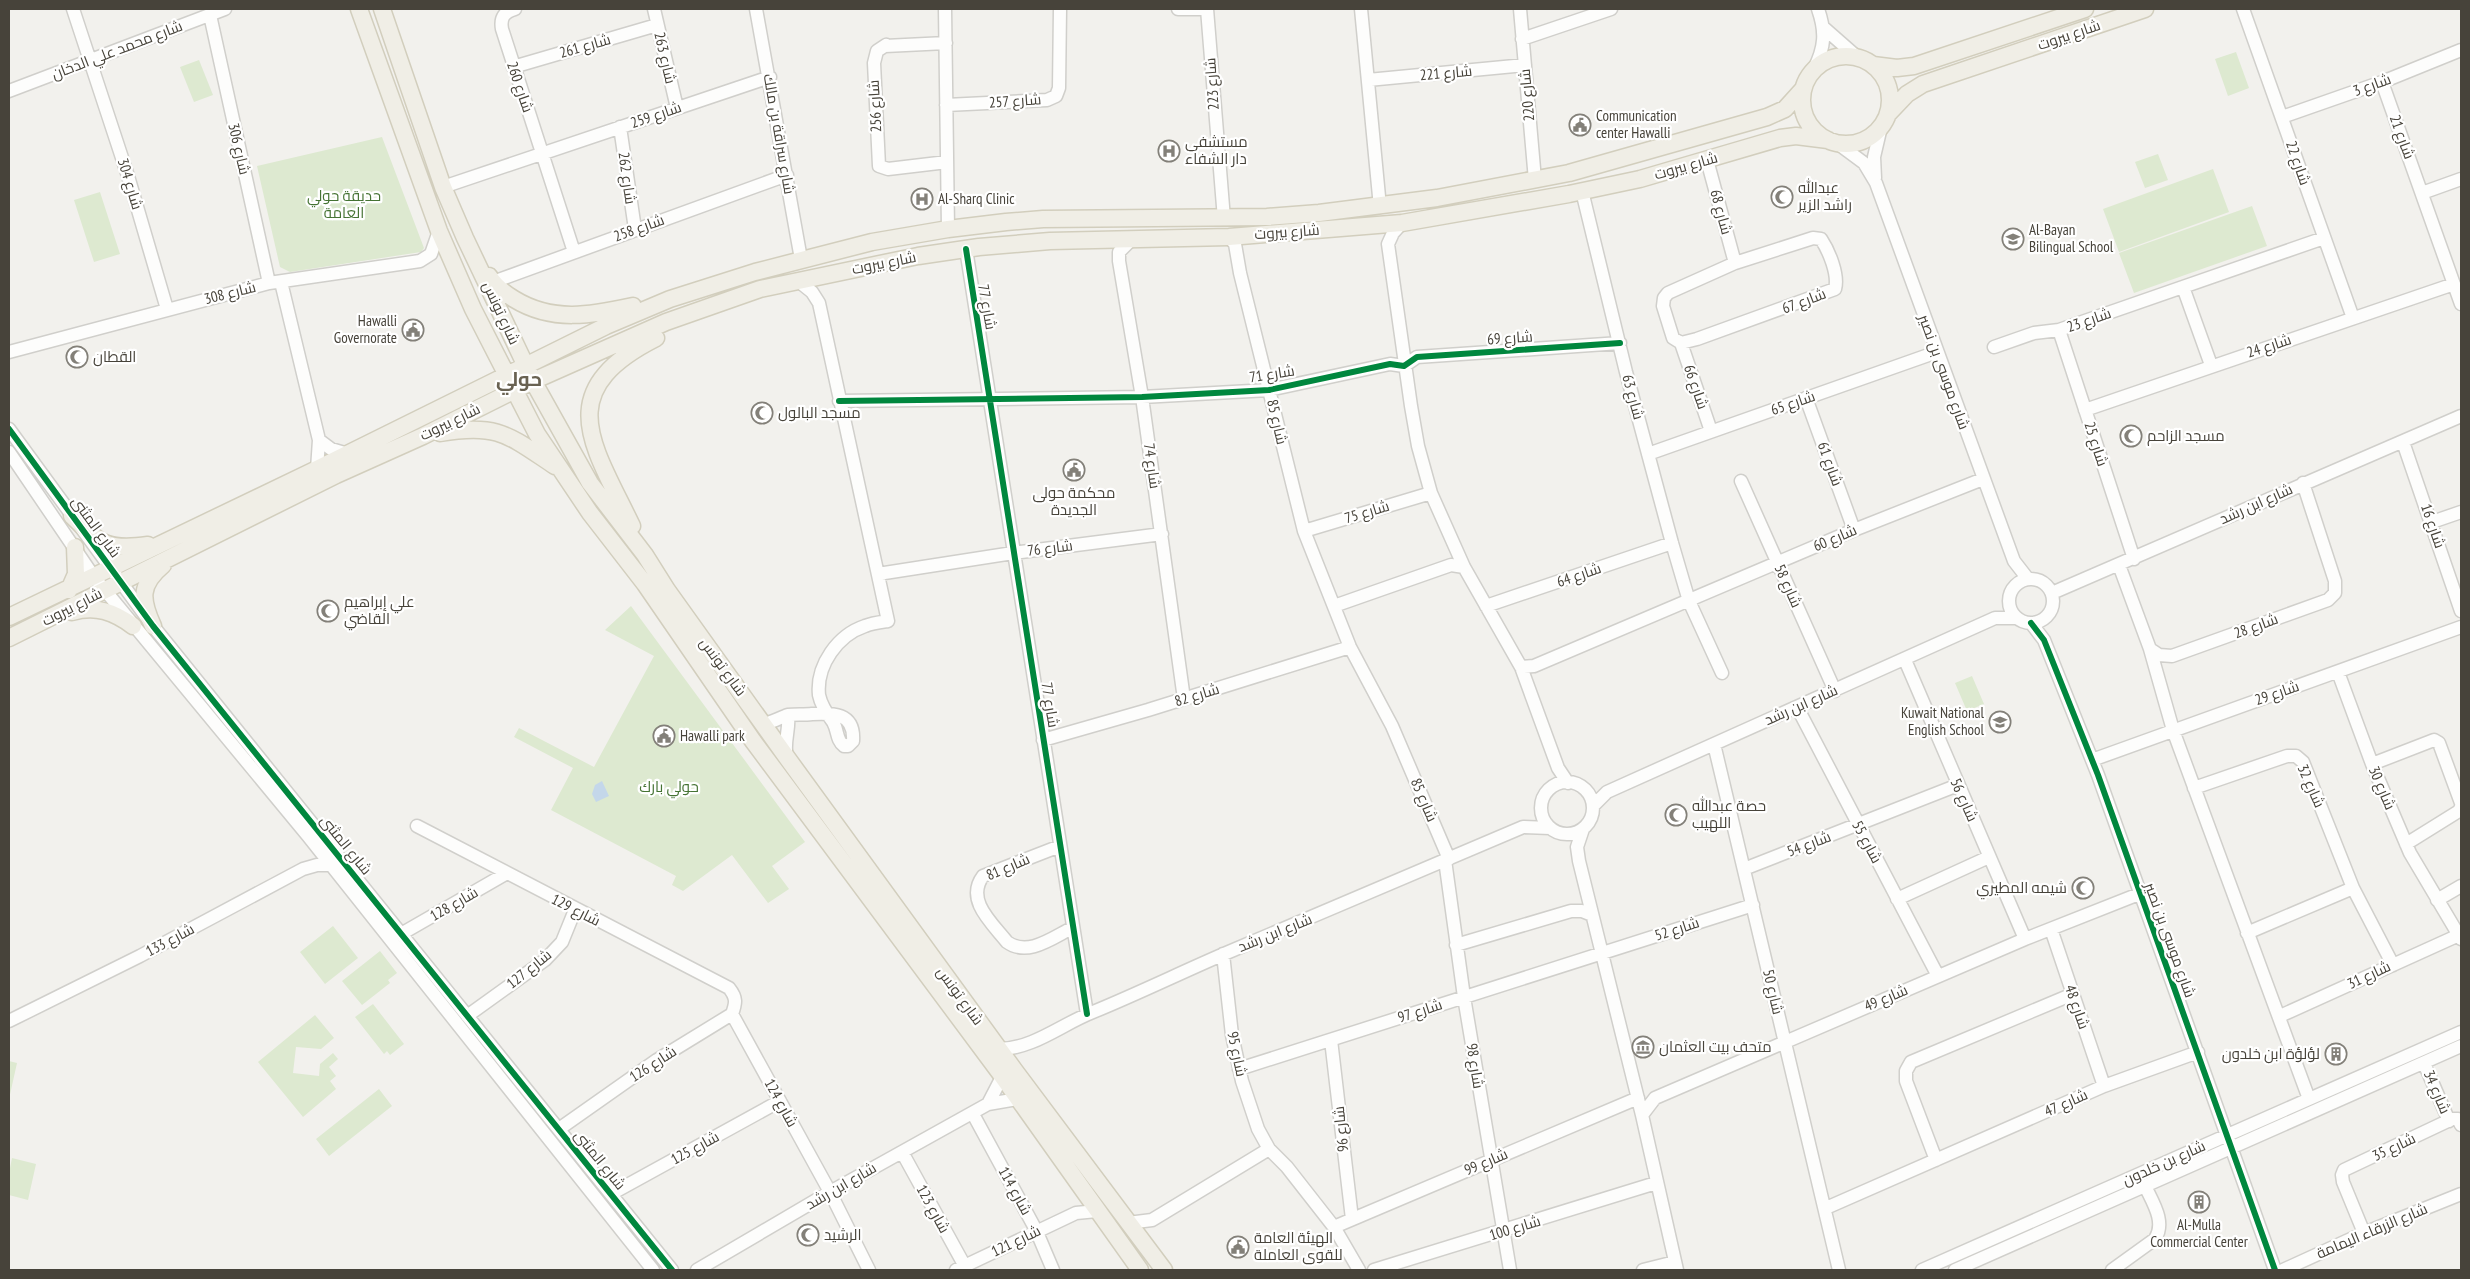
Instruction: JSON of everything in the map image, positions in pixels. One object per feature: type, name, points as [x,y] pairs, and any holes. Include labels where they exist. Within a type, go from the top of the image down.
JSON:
[{"type":"main road","name":"شارع تونس","points":[[359,9],[439,232],[505,374],[560,470],[590,513],[645,584],[753,741],[1008,1074],[1164,1270]]},
{"type":"main road","name":"شارع تونس","points":[[382,9],[443,187],[465,238],[533,381],[590,483],[645,555],[788,759],[999,1049],[1018,1099],[1140,1270]]},
{"type":"main road","name":"شارع بيروت","points":[[1873,65],[1891,68],[1909,67],[2050,17],[2086,9]]},
{"type":"main road","name":"شارع بيروت","points":[[1885,120],[1912,90],[2145,9]]},
{"type":"main road","points":[[1975,67],[1969,60],[1972,54],[2020,37],[2050,17]]},
{"type":"main road","points":[[1857,57],[1873,65],[1883,76],[1889,91],[1885,120],[1866,140],[1857,143],[1832,142],[1808,123],[1802,106],[1803,89],[1814,69],[1834,58],[1857,57]]},
{"type":"main road","name":"شارع بيروت","points":[[9,617],[69,590],[110,568],[169,549],[423,436],[533,381],[666,322],[797,280],[918,256],[966,249],[1050,241],[1226,237],[1283,233],[1310,222],[1380,207],[1477,192],[1630,158],[1772,115],[1785,109],[1803,89]]},
{"type":"main road","name":"شارع بيروت","points":[[9,638],[120,582],[169,549],[317,469],[525,364],[670,298],[801,259],[872,242],[948,229],[1043,220],[1223,219],[1282,216],[1310,222],[1402,223],[1640,179],[1780,138],[1806,137],[1832,142]]},
{"type":"main road","points":[[1664,148],[1659,156],[1659,162],[1666,170],[1671,171]]},
{"type":"main road","points":[[1630,158],[1638,159],[1643,165],[1644,172],[1640,179]]},
{"type":"main road","points":[[1282,216],[1288,224],[1283,233]]},
{"type":"main road","points":[[1223,219],[1226,237]]},
{"type":"main road","points":[[465,238],[492,282],[525,306],[547,314],[574,315],[605,312],[670,298]]},
{"type":"main road","points":[[645,555],[590,432],[589,418],[594,392],[605,374],[634,349],[736,298]]},
{"type":"main road","points":[[423,436],[470,429],[494,431],[519,442],[560,470]]},
{"type":"main road","points":[[72,516],[93,537],[110,546],[169,549]]},
{"type":"main road","points":[[69,590],[76,574],[75,547]]},
{"type":"main road","points":[[153,626],[143,598],[152,574],[169,549]]},
{"type":"main road","points":[[48,619],[82,609],[93,608],[118,615],[133,626]]},
{"type":"main road","points":[[683,639],[688,630],[694,629],[698,632]]},
{"type":"street","name":"شارع 304","points":[[72,9],[128,176],[168,310]]},
{"type":"street","name":"شارع محمد علي الدخان","points":[[9,90],[212,12],[225,9]]},
{"type":"street","name":"شارع 260","points":[[515,9],[507,12],[502,19],[502,29],[574,252]]},
{"type":"street","name":"شارع 263","points":[[654,9],[677,108]]},
{"type":"street","name":"شارع سراقة بن مالك","points":[[756,9],[770,77],[801,259]]},
{"type":"street","points":[[945,9],[948,229]]},
{"type":"street","name":"شارع 257","points":[[946,105],[1047,100],[1056,96],[1059,88],[1060,9]]},
{"type":"street","points":[[1178,9],[1207,9]]},
{"type":"street","name":"شارع 223","points":[[1207,9],[1223,219]]},
{"type":"street","points":[[1361,9],[1380,207]]},
{"type":"street","name":"شارع 220","points":[[1520,9],[1535,180]]},
{"type":"street","points":[[1522,39],[1611,9]]},
{"type":"street","points":[[1814,69],[1822,50],[1824,28],[1818,9]]},
{"type":"street","name":"شارع 22","points":[[2242,9],[2353,318]]},
{"type":"street","name":"شارع 306","points":[[212,12],[275,283],[319,440],[317,469]]},
{"type":"street","name":"شارع 261","points":[[513,67],[658,25]]},
{"type":"street","points":[[1824,28],[1857,57]]},
{"type":"street","name":"شارع 256","points":[[946,42],[884,46],[886,45],[877,51],[874,63],[879,166],[888,169],[947,162]]},
{"type":"street","name":"شارع 3","points":[[2282,117],[2382,82],[2461,50]]},
{"type":"street","name":"شارع 221","points":[[1368,80],[1525,65]]},
{"type":"street","name":"شارع 259","points":[[543,154],[770,77]]},
{"type":"street","name":"شارع 21","points":[[2382,82],[2461,304]]},
{"type":"street","name":"شارع موسى بن نصير","points":[[1885,120],[1874,157],[1876,183],[2014,561],[2028,579]]},
{"type":"street","name":"شارع 262","points":[[620,127],[635,229]]},
{"type":"street","name":"شارع موسى بن نصير","points":[[1832,142],[1859,159],[1876,183]]},
{"type":"street","points":[[443,187],[543,154]]},
{"type":"street","name":"شارع 68","points":[[1707,160],[1735,263]]},
{"type":"street","name":"شارع 258","points":[[492,282],[787,175]]},
{"type":"street","points":[[2422,193],[2461,179]]},
{"type":"street","name":"شارع 63","points":[[1582,191],[1648,454],[1689,601]]},
{"type":"street","points":[[1402,223],[1393,233],[1388,244],[1404,366],[1418,446],[1431,493],[1464,567],[1521,667],[1558,768],[1568,783]]},
{"type":"street","name":"شارع 308","points":[[9,352],[275,283],[420,261],[431,254],[439,232]]},
{"type":"street","name":"شارع 85","points":[[1226,237],[1235,244],[1240,273],[1304,531],[1350,647],[1392,726],[1447,860]]},
{"type":"street","name":"شارع 67","points":[[1814,238],[1821,239],[1826,246],[1836,283],[1835,289],[1681,343],[1673,338],[1663,306],[1664,298],[1668,293],[1735,263],[1814,238]]},
{"type":"street","name":"شارع 23","points":[[1994,347],[2034,333],[2060,330],[2324,238]]},
{"type":"street","name":"شارع 74","points":[[1131,240],[1119,252],[1119,261],[1142,397],[1184,699]]},
{"type":"street","name":"شارع 77","points":[[966,249],[1042,740],[1087,1014]]},
{"type":"street","points":[[819,303],[826,274]]},
{"type":"street","points":[[762,720],[771,722],[788,716],[825,712],[820,695],[820,681],[830,653],[844,637],[865,626],[888,621],[819,303],[812,292],[797,280]]},
{"type":"street","name":"شارع 24","points":[[2085,410],[2211,365],[2454,284]]},
{"type":"street","points":[[2184,288],[2211,365]]},
{"type":"street","name":"شارع 25","points":[[2060,330],[2134,559]]},
{"type":"street","name":"شارع 66","points":[[1681,343],[1712,431]]},
{"type":"street","name":"شارع 69","points":[[1404,366],[1417,357],[1620,344]]},
{"type":"street","name":"شارع 65","points":[[1648,454],[1937,352]]},
{"type":"street","name":"شارع 71","points":[[1142,397],[1269,390],[1390,364],[1404,366]]},
{"type":"street","points":[[839,401],[1142,397]]},
{"type":"street","name":"شارع 61","points":[[1806,398],[1854,530]]},
{"type":"street","name":"شارع ابن رشد","points":[[2052,593],[2461,416]]},
{"type":"street","name":"شارع المثنى","points":[[9,429],[153,626],[672,1270]]},
{"type":"street","points":[[319,440],[331,449],[348,454]]},
{"type":"street","name":"شارع 16","points":[[2403,442],[2461,611]]},
{"type":"street","name":"شارع المثنى","points":[[9,452],[14,468],[75,547],[94,577],[133,626],[220,727],[332,865],[653,1270]]},
{"type":"street","name":"شارع 60","points":[[1521,667],[1534,666],[1854,530],[1983,479]]},
{"type":"street","name":"شارع 58","points":[[1741,481],[1835,690]]},
{"type":"street","name":"شارع 28","points":[[2150,649],[2159,655],[2172,656],[2328,600],[2335,593],[2335,581],[2303,483]]},
{"type":"street","name":"شارع 75","points":[[1304,531],[1431,493]]},
{"type":"street","points":[[2432,522],[2461,512]]},
{"type":"street","name":"شارع 76","points":[[878,574],[1013,553],[1162,534]]},
{"type":"street","name":"شارع 64","points":[[1486,606],[1672,543]]},
{"type":"street","name":"شارع موسى بن نصير","points":[[2014,561],[2014,586]]},
{"type":"street","points":[[1334,606],[1423,573],[1451,565],[1464,567]]},
{"type":"street","points":[[2119,565],[2150,649],[2174,730],[2194,788],[2309,1098]]},
{"type":"street","points":[[2028,579],[2042,582],[2052,593],[2053,607],[2045,618],[2031,624],[2016,618],[2008,601],[2014,586],[2028,579]]},
{"type":"street","points":[[1689,601],[1722,674]]},
{"type":"street","name":"شارع ابن رشد","points":[[1995,618],[2008,601]]},
{"type":"street","name":"شارع ابن رشد","points":[[1591,800],[1995,618],[2016,618]]},
{"type":"street","name":"شارع موسى بن نصير","points":[[2044,640],[2045,618]]},
{"type":"street","name":"شارع موسى بن نصير","points":[[2031,624],[2044,640],[2092,760],[2275,1270]]},
{"type":"street","name":"شارع 29","points":[[2092,760],[2461,627]]},
{"type":"street","name":"شارع 82","points":[[1042,740],[1184,699],[1350,647]]},
{"type":"street","name":"شارع 56","points":[[1905,660],[2025,939]]},
{"type":"street","name":"شارع 30","points":[[2338,672],[2372,764],[2406,844],[2460,937]]},
{"type":"street","name":"شارع 55","points":[[1797,707],[1938,976]]},
{"type":"street","points":[[788,716],[789,723],[785,744],[788,759]]},
{"type":"street","points":[[2372,764],[2434,740],[2439,743],[2461,803]]},
{"type":"street","name":"شارع 50","points":[[1714,744],[1840,1270]]},
{"type":"street","name":"شارع 32","points":[[2194,788],[2287,756],[2296,756],[2303,762],[2353,888],[2393,964]]},
{"type":"street","points":[[1583,829],[1563,834],[1550,828],[1542,815],[1541,807],[1547,792],[1560,784],[1568,783],[1580,786],[1591,800],[1591,818],[1583,829],[1577,847],[1638,1098],[1676,1266],[1644,1270]]},
{"type":"street","name":"شارع 54","points":[[1744,868],[1958,785]]},
{"type":"street","name":"شارع ابن رشد","points":[[999,1049],[1018,1047],[1029,1043],[1087,1014],[1155,986],[1223,954],[1523,827],[1541,807]]},
{"type":"street","points":[[2406,844],[2459,811],[2461,807]]},
{"type":"street","name":"شارع 129","points":[[417,826],[575,910],[730,988],[736,1003],[732,1014]]},
{"type":"street","name":"شارع ابن رشد","points":[[1523,827],[1550,828]]},
{"type":"street","name":"شارع 81","points":[[1060,846],[982,876],[976,884],[975,892],[977,902],[1007,942],[1014,947],[1032,948],[1072,928]]},
{"type":"street","points":[[1897,899],[1989,857]]},
{"type":"street","name":"شارع 98","points":[[1447,860],[1456,945],[1510,1270]]},
{"type":"street","name":"شارع 133","points":[[9,1021],[123,965],[310,866],[332,865]]},
{"type":"street","name":"شارع 128","points":[[401,934],[507,873]]},
{"type":"street","points":[[2437,900],[2461,886]]},
{"type":"street","points":[[2247,933],[2353,888]]},
{"type":"street","name":"شارع 49","points":[[1642,1115],[1655,1098],[2051,928],[2139,894]]},
{"type":"street","name":"شارع 52","points":[[1602,953],[1753,905]]},
{"type":"street","name":"شارع 127","points":[[468,1016],[545,960],[562,942],[575,910]]},
{"type":"street","points":[[1456,945],[1571,911],[1582,911],[1592,915]]},
{"type":"street","name":"شارع 48","points":[[2051,928],[2104,1086]]},
{"type":"street","name":"شارع 31","points":[[2280,1016],[2393,964],[2460,937]]},
{"type":"street","name":"شارع 97","points":[[1239,1068],[1602,953]]},
{"type":"street","name":"شارع 95","points":[[1223,954],[1232,1035],[1239,1068],[1258,1129],[1269,1150],[1287,1167],[1334,1227],[1360,1270]]},
{"type":"street","points":[[1936,1160],[1906,1081],[1906,1070],[1911,1062],[2073,994]]},
{"type":"street","name":"شارع 124","points":[[732,1014],[830,1192],[869,1270]]},
{"type":"street","name":"شارع 126","points":[[559,1129],[657,1060],[732,1014]]},
{"type":"street","name":"شارع بن خلدون","points":[[1922,1270],[2461,1032]]},
{"type":"street","name":"شارع 96","points":[[1331,1040],[1352,1219]]},
{"type":"street","name":"شارع ابن رشد","points":[[697,1270],[830,1192],[988,1104],[1029,1043]]},
{"type":"street","name":"شارع بن خلدون","points":[[1955,1270],[1982,1265],[2145,1186],[2461,1046]]},
{"type":"street","name":"شارع 47","points":[[1826,1208],[2104,1086],[2198,1052]]},
{"type":"street","name":"شارع 34","points":[[2424,1063],[2455,1123]]},
{"type":"street","name":"شارع 99","points":[[1334,1227],[1638,1098]]},
{"type":"street","name":"شارع ابن رشد","points":[[988,1104],[1018,1099]]},
{"type":"street","name":"شارع 125","points":[[611,1194],[780,1101]]},
{"type":"street","name":"شارع 114","points":[[973,1114],[1036,1230],[1053,1270]]},
{"type":"street","name":"شارع 35","points":[[2364,1233],[2342,1182],[2344,1170],[2455,1123]]},
{"type":"street","points":[[1128,1223],[1152,1220],[1269,1150]]},
{"type":"street","name":"شارع 123","points":[[902,1152],[962,1269]]},
{"type":"street","name":"شارع 100","points":[[1374,1270],[1656,1184]]},
{"type":"street","points":[[2112,1270],[2155,1239],[2160,1232],[2161,1223],[2145,1186]]},
{"type":"street","points":[[1076,1213],[1085,1194]]},
{"type":"street","name":"شارع الزرقاء اليمامة","points":[[2283,1270],[2364,1233],[2461,1194]]},
{"type":"street","name":"شارع 121","points":[[962,1269],[1036,1230],[1076,1213],[1097,1211]]},
{"type":"street","points":[[1142,1240],[1152,1220]]},
{"type":"green space","points":[[2236,52],[2249,88],[2228,96],[2215,59]]},
{"type":"green space","points":[[199,60],[213,95],[194,102],[180,67]]},
{"type":"green space","name":"حديقة حولي العامة","points":[[382,137],[424,248],[421,252],[290,272],[280,267],[257,166]]},
{"type":"green space","points":[[2158,154],[2168,180],[2145,188],[2135,162]]},
{"type":"green space","points":[[2213,169],[2229,212],[2119,252],[2103,209]]},
{"type":"green space","points":[[100,192],[120,254],[94,262],[74,200]]},
{"type":"green space","points":[[2252,206],[2267,246],[2134,293],[2119,253]]},
{"type":"green space","name":"حولي بارك","points":[[631,606],[805,842],[772,866],[789,889],[768,903],[732,855],[683,891],[672,885],[676,876],[551,810],[573,768],[514,737],[519,728],[594,767],[654,656],[605,630]]},
{"type":"green space","points":[[1972,676],[1984,704],[1967,711],[1955,683]]},
{"type":"green space","points":[[333,926],[358,958],[325,984],[300,952]]},
{"type":"green space","points":[[380,951],[397,973],[388,980],[390,983],[362,1005],[342,981]]},
{"type":"green space","points":[[373,1004],[404,1044],[390,1055],[387,1051],[384,1054],[355,1017]]},
{"type":"green space","points":[[315,1015],[334,1038],[321,1049],[296,1047],[293,1073],[319,1076],[320,1064],[333,1053],[338,1059],[329,1067],[336,1076],[330,1081],[336,1089],[303,1117],[258,1062]]},
{"type":"green space","points":[[9,1061],[17,1063],[9,1099]]},
{"type":"green space","points":[[379,1089],[392,1106],[329,1156],[316,1139]]},
{"type":"green space","points":[[12,1158],[36,1164],[28,1200],[9,1195],[9,1173]]},
{"type":"water","points":[[602,781],[609,796],[596,802],[592,794],[595,785]]},
{"type":"cycle path","points":[[966,249],[1087,1014]]},
{"type":"cycle path","points":[[839,401],[1142,397],[1269,390],[1390,364],[1404,366],[1417,357],[1620,343]]},
{"type":"cycle path","points":[[9,429],[153,626],[672,1270]]},
{"type":"cycle path","points":[[2031,623],[2044,640],[2098,775],[2275,1270]]},
{"type":"place","name":"Communication center Hawalli","points":[[1580,125]]},
{"type":"place","name":"مستشفى دار الشفاء","points":[[1169,151]]},
{"type":"place","name":"عبدالله راشد الزير","points":[[1782,197]]},
{"type":"place","name":"Al-Sharq Clinic","points":[[922,199]]},
{"type":"place","name":"Al-Bayan Bilingual School","points":[[2013,239]]},
{"type":"place","name":"Hawalli Governorate","points":[[413,330]]},
{"type":"place","name":"القطان","points":[[77,357]]},
{"type":"place","name":"مسجد البالول","points":[[762,413]]},
{"type":"place","name":"مسجد الزاحم","points":[[2131,436]]},
{"type":"place","name":"محكمة حولى الجديدة","points":[[1074,470]]},
{"type":"place","name":"علي إبراهيم القاضي","points":[[328,611]]},
{"type":"place","name":"Kuwait National English School","points":[[2000,722]]},
{"type":"place","name":"Hawalli park","points":[[664,736]]},
{"type":"place","name":"حصة عبدالله اللهيب","points":[[1676,815]]},
{"type":"place","name":"شيمه المطيري","points":[[2083,888]]},
{"type":"place","name":"متحف بيت العثمان","points":[[1643,1047]]},
{"type":"place","name":"لؤلؤة ابن خلدون","points":[[2336,1054]]},
{"type":"place","name":"Al-Mulla Commercial Center","points":[[2199,1202]]},
{"type":"place","name":"الرشيد","points":[[808,1235]]},
{"type":"place","name":"الهيئة العامة للقوى العاملة","points":[[1238,1247]]},
{"type":"district","name":"حولي","points":[[519,379]]}]
